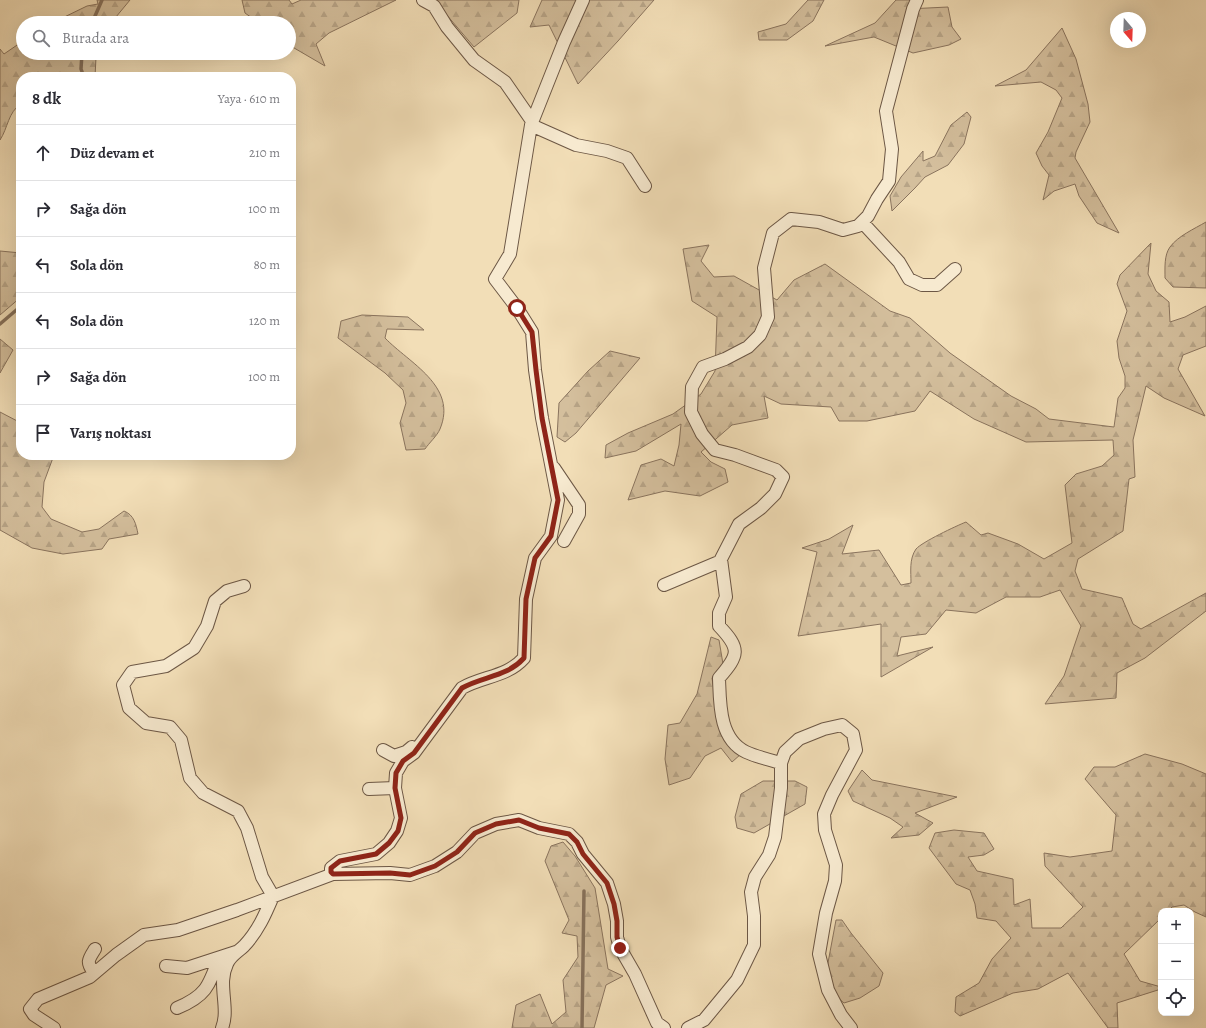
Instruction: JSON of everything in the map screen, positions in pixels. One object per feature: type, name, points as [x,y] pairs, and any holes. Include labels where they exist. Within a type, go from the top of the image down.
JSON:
[{"type":"street","points":[[423,0],[434,6],[448,27],[474,60],[505,82],[532,123],[576,145],[607,151],[627,158],[645,186]]},
{"type":"street","points":[[333,874],[331,872],[331,868],[340,861],[376,854],[389,843],[398,831],[401,818],[395,788],[396,773],[403,761],[414,753],[462,688],[469,684],[505,673],[517,666],[524,658],[526,599],[535,558],[551,536],[558,500],[542,418],[532,332],[517,308],[495,279],[510,254],[532,123],[564,42],[583,0]]},
{"type":"street","points":[[781,763],[745,752],[732,742],[721,717],[718,678],[731,664],[735,651],[732,639],[719,626],[719,613],[726,597],[721,561],[739,524],[761,508],[775,494],[783,477],[776,470],[735,455],[715,450],[702,434],[691,412],[692,387],[703,367],[725,359],[748,347],[760,335],[768,317],[764,268],[773,233],[791,219],[819,222],[843,230],[858,226],[868,216],[876,199],[889,181],[892,149],[886,111],[913,9],[917,0]]},
{"type":"street","points":[[862,222],[899,262],[909,279],[922,285],[937,285],[955,269]]},
{"type":"street","points":[[551,464],[579,505],[580,514],[564,541]]},
{"type":"street","points":[[664,585],[721,561]]},
{"type":"street","points":[[244,586],[227,591],[215,601],[207,626],[194,648],[166,666],[132,672],[123,685],[129,708],[146,723],[170,727],[181,740],[190,778],[203,793],[238,811],[247,828],[262,877],[273,896]]},
{"type":"street","points":[[688,1028],[704,1020],[737,980],[754,945],[754,916],[751,892],[755,876],[769,855],[775,837],[782,788],[781,763],[785,752],[799,739],[824,729],[842,726],[853,734],[856,750],[832,795],[824,814],[825,830],[836,865],[835,881],[826,913],[819,954],[828,990],[841,1015],[851,1028]]},
{"type":"street","points":[[383,750],[394,756],[406,752],[428,734]]},
{"type":"street","points":[[369,789],[395,788]]},
{"type":"street","points":[[54,1028],[34,1015],[30,1009],[38,999],[90,977],[116,955],[144,935],[178,930],[237,910],[333,874],[390,873],[410,875],[435,866],[457,852],[475,833],[496,824],[519,820],[539,828],[569,834],[577,842],[583,854],[607,883],[616,915],[617,937],[620,948],[635,974],[658,1023],[664,1028]]},
{"type":"street","points":[[222,1028],[224,1013],[223,979],[227,964],[243,947],[264,918],[273,896]]},
{"type":"street","points":[[94,974],[88,965],[88,960],[95,949]]},
{"type":"street","points":[[166,966],[187,968],[237,952]]},
{"type":"street","points":[[177,1008],[189,1003],[202,994],[210,983],[219,958]]},
{"type":"green space","points":[[97,0],[130,0],[117,16],[66,16],[87,6],[98,4]]},
{"type":"green space","points":[[242,0],[289,0],[292,4],[301,0],[396,0],[329,33],[316,44],[325,66],[296,49],[296,16],[249,16],[245,13]]},
{"type":"green space","points":[[434,0],[519,0],[517,13],[474,47]]},
{"type":"green space","points":[[542,0],[654,0],[578,84],[549,25],[530,27]]},
{"type":"green space","points":[[808,0],[824,0],[813,21],[787,40],[759,40],[758,32],[786,24]]},
{"type":"green space","points":[[896,0],[911,0],[907,9],[948,7],[952,27],[961,39],[949,45],[913,53],[874,37],[825,46],[875,23]]},
{"type":"green space","points":[[1062,28],[1076,59],[1088,104],[1090,122],[1076,152],[1075,158],[1119,233],[1097,223],[1079,196],[1075,184],[1054,191],[1043,200],[1049,175],[1042,166],[1036,153],[1048,132],[1062,98],[1056,90],[1041,82],[995,86],[1026,70]]},
{"type":"green space","points":[[16,46],[16,60],[96,60],[95,72],[16,72],[16,108],[13,111],[0,140],[0,49],[4,54]]},
{"type":"green space","points":[[967,112],[971,117],[964,144],[948,165],[925,177],[892,211],[890,196],[901,177],[923,151],[923,161],[935,156],[951,125]]},
{"type":"green space","points":[[1206,222],[1206,288],[1173,287],[1165,278],[1165,262],[1168,250],[1173,243],[1182,236]]},
{"type":"green space","points":[[1151,243],[1148,274],[1156,291],[1169,302],[1170,322],[1185,317],[1206,306],[1206,346],[1183,355],[1178,369],[1205,416],[1164,398],[1146,386],[1133,440],[1135,477],[1129,479],[1123,531],[1078,559],[1075,571],[1082,589],[1122,598],[1133,624],[1141,629],[1206,593],[1206,611],[1145,658],[1117,673],[1116,698],[1045,704],[1064,676],[1081,626],[1060,590],[1040,597],[1006,597],[976,613],[946,610],[926,634],[901,637],[897,656],[933,647],[881,677],[881,624],[798,636],[817,552],[802,548],[829,539],[853,525],[842,554],[879,550],[901,585],[911,583],[911,561],[916,549],[919,546],[947,530],[966,522],[981,535],[988,533],[1018,544],[1044,559],[1072,543],[1065,485],[1076,474],[1102,466],[1114,455],[1113,440],[1026,442],[974,419],[930,391],[915,411],[867,421],[839,421],[831,407],[781,404],[764,396],[768,418],[732,425],[701,452],[711,462],[725,469],[728,482],[700,496],[665,491],[628,500],[641,465],[661,459],[674,466],[679,445],[681,424],[636,451],[605,458],[606,445],[628,433],[673,414],[701,394],[715,371],[717,317],[692,301],[683,249],[709,245],[701,261],[714,277],[734,276],[777,300],[794,280],[825,264],[890,311],[910,318],[950,353],[1011,396],[1036,409],[1049,419],[1114,427],[1118,398],[1125,388],[1125,376],[1119,358],[1117,341],[1127,311],[1117,284],[1120,275]]},
{"type":"green space","points":[[0,251],[16,253],[16,301],[0,315]]},
{"type":"green space","points":[[362,315],[408,317],[424,330],[387,329],[385,338],[418,366],[437,388],[442,400],[444,414],[440,429],[425,449],[406,450],[400,423],[406,403],[403,390],[385,373],[338,338],[341,321]]},
{"type":"green space","points":[[0,339],[13,350],[0,373]]},
{"type":"green space","points":[[610,351],[640,358],[576,433],[565,442],[557,437],[559,403],[588,371]]},
{"type":"green space","points":[[0,412],[16,420],[16,460],[52,460],[44,482],[42,507],[51,519],[82,532],[99,529],[124,511],[132,517],[138,534],[109,539],[102,549],[63,554],[32,548],[0,530]]},
{"type":"green space","points":[[711,637],[719,640],[723,664],[712,678],[719,720],[741,754],[732,762],[721,748],[705,756],[690,778],[669,785],[665,759],[668,725],[680,723],[697,694]]},
{"type":"green space","points":[[1145,754],[1182,764],[1206,774],[1206,917],[1194,911],[1194,908],[1189,908],[1184,905],[1171,908],[1158,908],[1158,921],[1124,954],[1140,981],[1158,986],[1158,990],[1117,1003],[1118,1028],[1108,1028],[1068,973],[1038,989],[1013,993],[960,1016],[955,1012],[956,997],[979,983],[992,959],[1011,938],[996,921],[977,918],[975,904],[970,890],[956,884],[929,848],[935,833],[954,830],[984,833],[994,849],[984,855],[968,857],[977,871],[1013,879],[1014,905],[1030,899],[1032,928],[1061,928],[1083,907],[1045,866],[1044,853],[1070,857],[1112,851],[1116,815],[1085,779],[1094,767],[1115,767]]},
{"type":"green space","points":[[862,770],[872,780],[957,797],[915,813],[933,823],[919,835],[891,838],[903,827],[890,818],[853,801],[848,791]]},
{"type":"green space","points":[[763,781],[795,781],[807,787],[805,804],[754,833],[737,828],[735,817],[741,794]]},
{"type":"green space","points":[[563,842],[575,856],[595,888],[608,969],[623,976],[606,985],[594,1028],[512,1028],[516,1005],[540,994],[552,1024],[566,1012],[563,980],[578,957],[577,936],[562,933],[569,920],[545,861],[551,846]]},
{"type":"green space","points":[[836,920],[842,920],[883,973],[879,986],[860,998],[844,1003],[837,997],[827,968]]},
{"type":"waterway","points":[[95,16],[102,0]]},
{"type":"waterway","points":[[82,60],[82,72]]},
{"type":"waterway","points":[[0,324],[16,310]]},
{"type":"waterway","points":[[582,1028],[584,891]]},
{"type":"route","points":[[517,308],[532,332],[542,418],[558,500],[551,536],[535,558],[526,599],[524,658],[517,666],[505,673],[469,684],[462,688],[443,716],[414,753],[403,761],[396,773],[395,788],[401,818],[398,831],[389,843],[376,854],[340,861],[331,868],[331,872],[333,874],[390,873],[410,875],[435,866],[457,852],[475,833],[496,824],[519,820],[539,828],[569,834],[577,842],[583,854],[607,883],[614,904],[617,921],[617,937],[620,948]]}]
